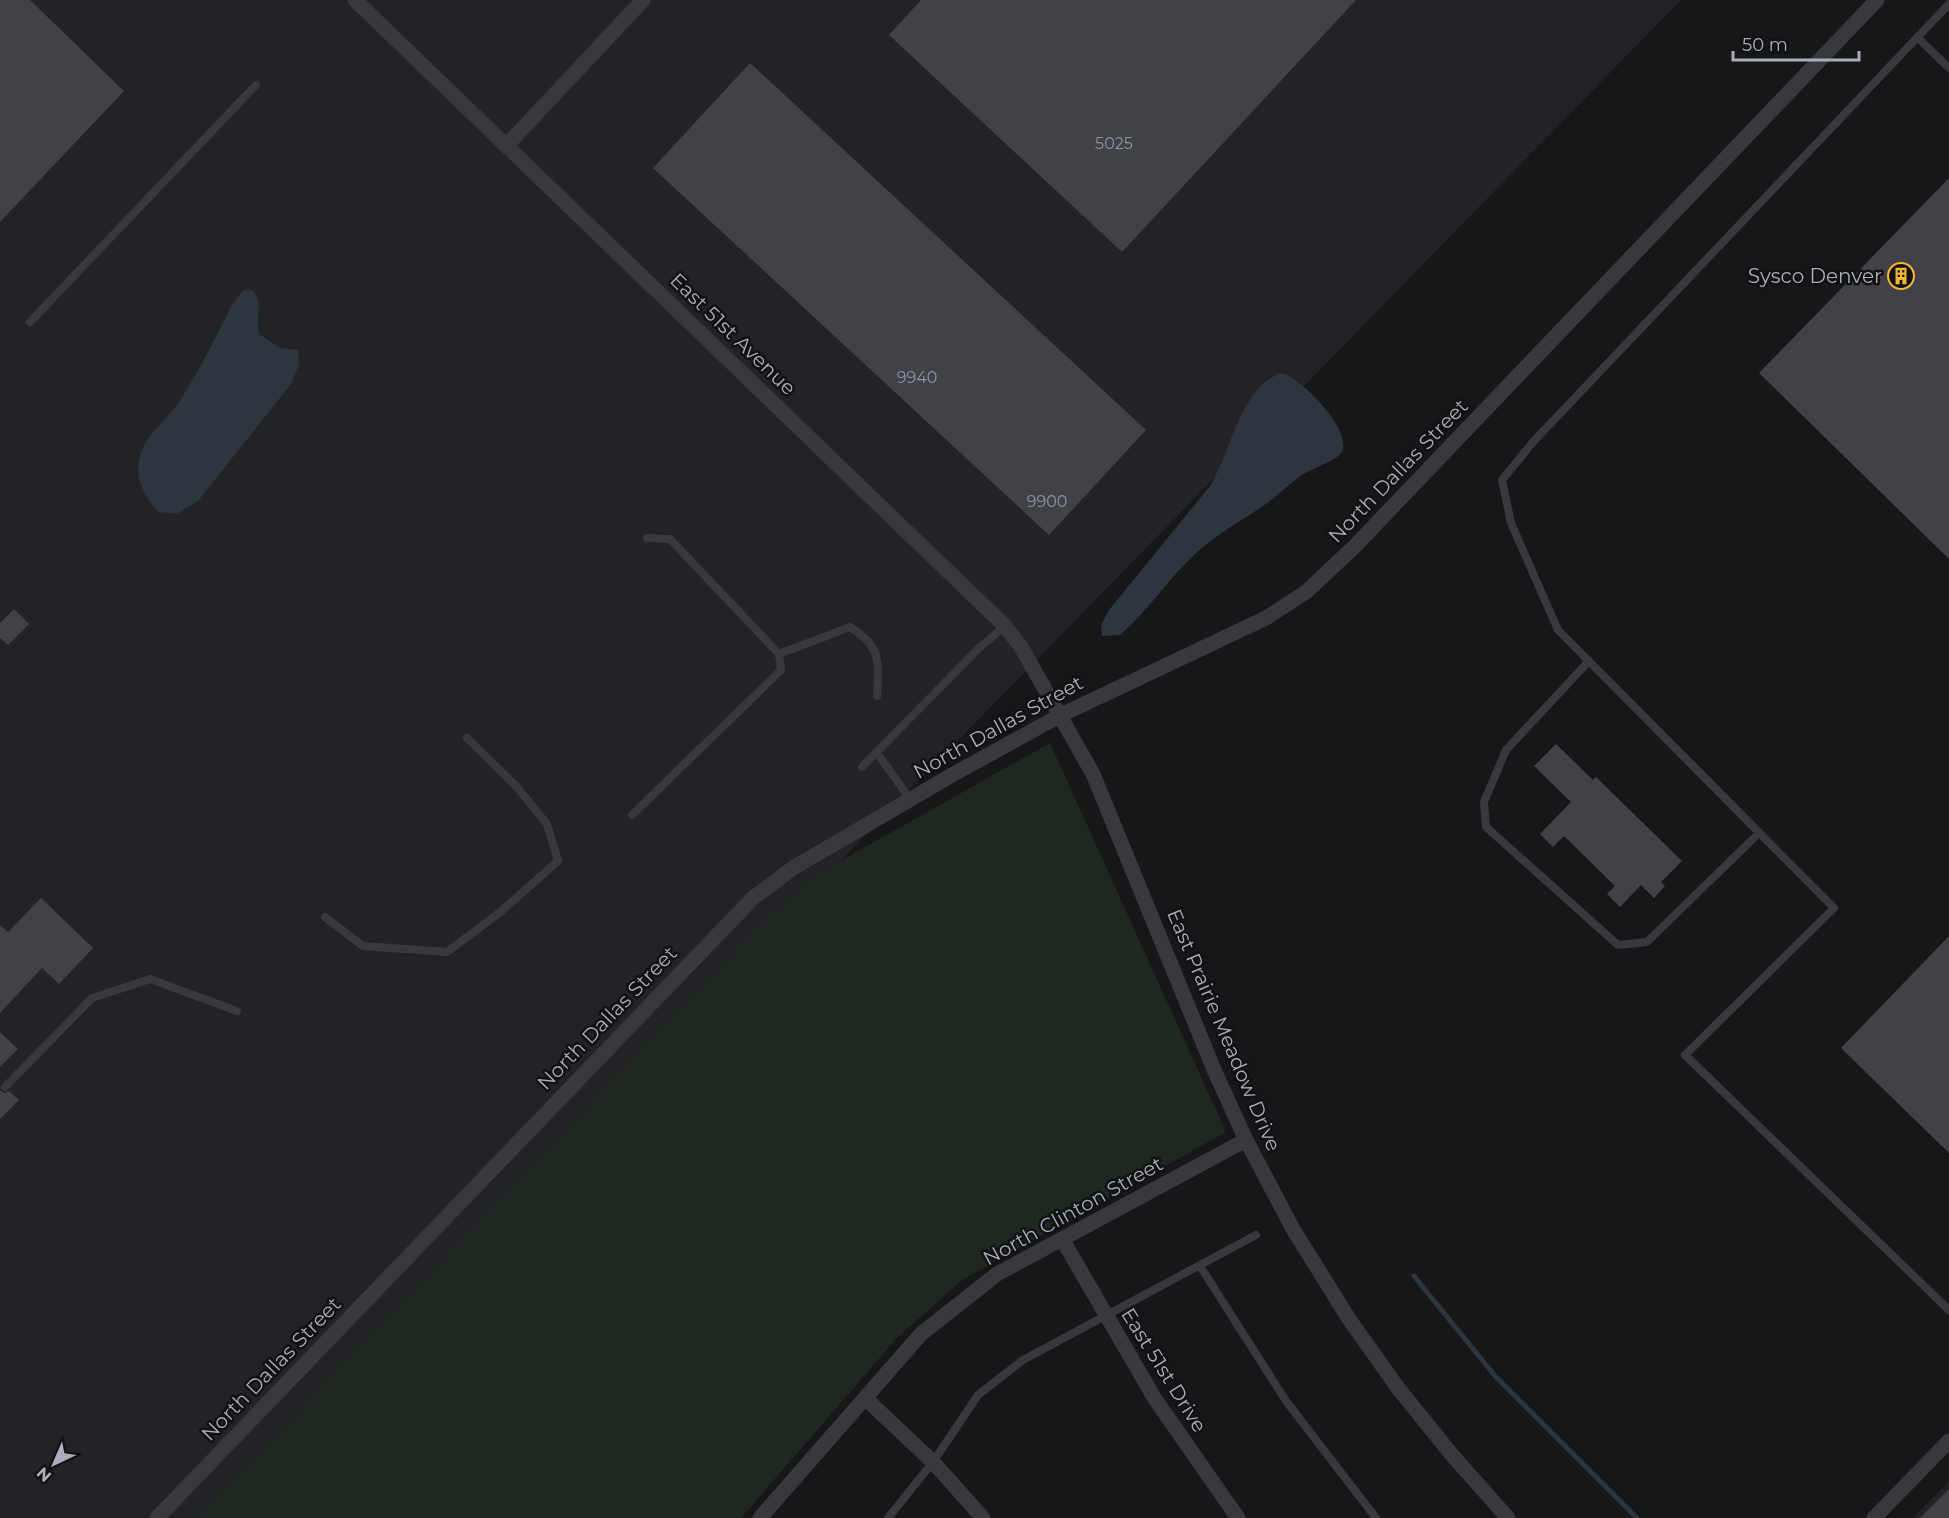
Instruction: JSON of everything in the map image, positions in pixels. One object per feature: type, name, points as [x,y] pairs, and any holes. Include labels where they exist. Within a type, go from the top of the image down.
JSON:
[{"type":"street","name":"East 51st Avenue","points":[[355,0],[1005,626],[1021,647],[1061,715]]},
{"type":"street","points":[[507,145],[643,0]]},
{"type":"street","name":"North Dallas Street","points":[[157,1518],[740,909],[780,876],[910,799],[1061,715],[1266,618],[1294,601],[1321,580],[1877,0]]},
{"type":"street","name":"East Prairie Meadow Drive","points":[[1061,715],[1110,812],[1207,1053],[1246,1140],[1299,1239],[1360,1336],[1416,1411],[1508,1518]]},
{"type":"street","name":"North Clinton Street","points":[[760,1518],[921,1334],[997,1274],[1246,1140]]},
{"type":"street","name":"East 51st Drive","points":[[1062,1239],[1169,1420],[1238,1518]]},
{"type":"street","points":[[865,1398],[933,1462],[983,1518]]},
{"type":"street","points":[[1874,1518],[1949,1441]]},
{"type":"lane","points":[[1949,4],[1533,442],[1502,480],[1512,523],[1558,630],[1834,908],[1685,1055],[1949,1310]]},
{"type":"lane","points":[[1917,37],[1949,68]]},
{"type":"lane","points":[[30,322],[256,85]]},
{"type":"lane","points":[[632,815],[781,670],[779,654],[670,539],[647,538]]},
{"type":"lane","points":[[862,768],[979,648],[1005,626]]},
{"type":"lane","points":[[779,654],[850,627],[863,635],[879,657],[877,696]]},
{"type":"lane","points":[[1589,661],[1506,750],[1484,802],[1486,827],[1618,945],[1647,942],[1759,833]]},
{"type":"lane","points":[[325,917],[363,946],[447,952],[499,913],[558,861],[547,824],[518,787],[467,738]]},
{"type":"lane","points":[[877,753],[910,799]]},
{"type":"lane","points":[[5,1087],[92,998],[150,979],[237,1011]]},
{"type":"lane","points":[[888,1518],[933,1462],[978,1395],[1002,1375],[1023,1359],[1256,1235]]},
{"type":"lane","points":[[1200,1266],[1286,1401],[1376,1518]]},
{"type":"shaded area","points":[[0,0],[1681,0],[199,1518],[0,1518]]},
{"type":"shaded area","points":[[248,289],[253,291],[258,301],[259,334],[280,348],[298,350],[299,364],[291,384],[198,501],[177,514],[159,512],[148,500],[141,485],[138,469],[141,453],[152,434],[185,393],[233,303],[243,291]]},
{"type":"shaded area","points":[[1280,373],[1289,376],[1312,394],[1333,419],[1343,444],[1341,453],[1302,475],[1266,504],[1204,546],[1120,635],[1102,636],[1101,625],[1109,610],[1210,486],[1237,424],[1254,394]]},
{"type":"shaded area","points":[[1050,743],[1226,1132],[962,1280],[897,1338],[741,1518],[198,1518],[765,920],[819,873]]},
{"type":"shaded area","points":[[1949,1481],[1949,1518],[1913,1518]]},
{"type":"building","points":[[0,0],[30,0],[124,91],[0,222]]},
{"type":"building","points":[[921,0],[1356,0],[1122,252],[889,35]]},
{"type":"building","points":[[750,63],[1146,430],[1049,535],[653,168]]},
{"type":"building","name":"Sysco Denver","points":[[1949,178],[1949,559],[1759,373]]},
{"type":"building","points":[[14,609],[29,624],[8,645],[0,638],[0,623]]},
{"type":"building","points":[[1556,744],[1593,780],[1596,777],[1682,861],[1661,882],[1665,886],[1654,898],[1641,885],[1620,907],[1607,894],[1615,886],[1564,836],[1553,847],[1540,834],[1571,802],[1534,766]]},
{"type":"building","points":[[41,898],[93,948],[59,984],[42,968],[0,1013],[0,925],[8,932]]},
{"type":"building","points":[[1949,936],[1949,1153],[1841,1048]]},
{"type":"building","points":[[0,1032],[18,1049],[0,1067]]},
{"type":"building","points":[[0,1090],[4,1093],[9,1091],[19,1100],[0,1119]]},
{"type":"building","points":[[1949,1489],[1949,1518],[1920,1518]]},
{"type":"waterway","points":[[1414,1276],[1495,1376],[1637,1518]]},
{"type":"place","name":"Sysco Denver","points":[[1901,276]]}]
